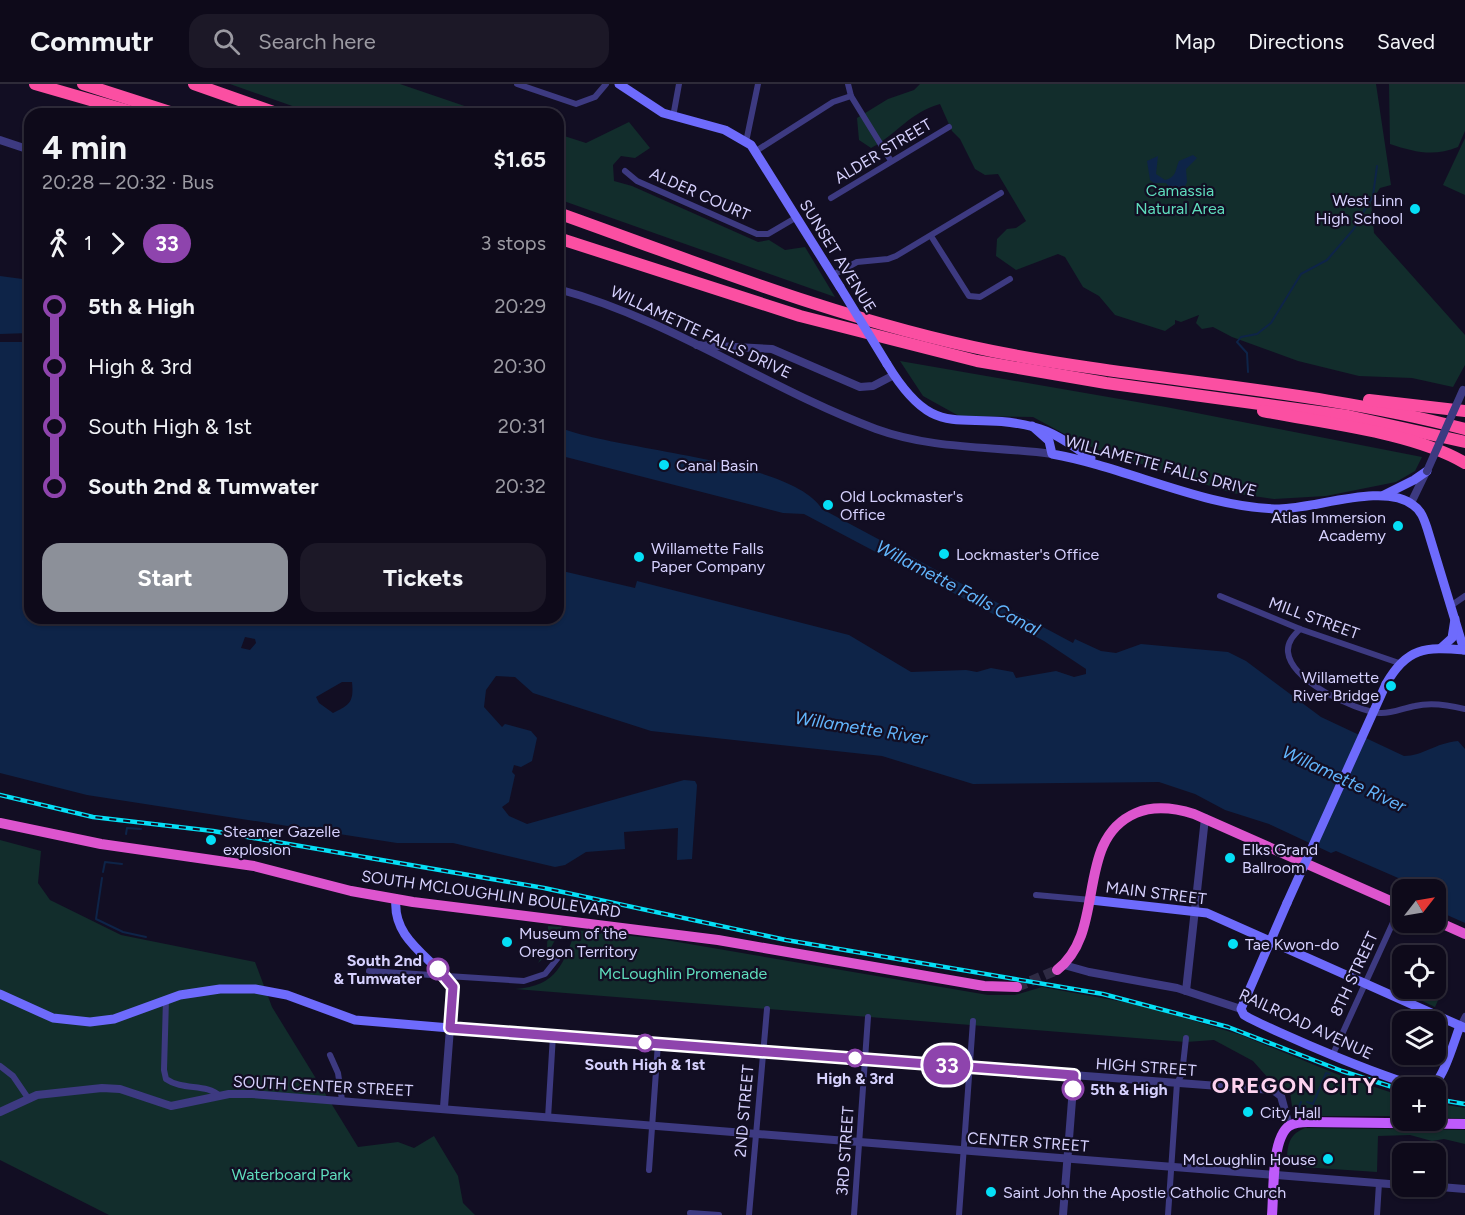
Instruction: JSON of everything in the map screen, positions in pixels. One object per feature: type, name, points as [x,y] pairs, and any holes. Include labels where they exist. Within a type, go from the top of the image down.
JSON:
[{"type":"highway","points":[[35,84],[118,108]]},
{"type":"highway","points":[[83,84],[157,108]]},
{"type":"highway","points":[[194,84],[262,108]]},
{"type":"highway","points":[[564,215],[802,299],[920,334],[1036,359],[1351,404],[1465,429]]},
{"type":"highway","points":[[564,240],[800,316],[895,342],[988,363],[1348,416],[1465,442]]},
{"type":"highway","points":[[1175,392],[1404,440],[1447,454],[1465,463]]},
{"type":"highway","points":[[1351,404],[1370,400],[1465,411]]},
{"type":"highway","points":[[1060,968],[1079,944],[1103,845],[1110,833],[1127,818],[1141,811],[1163,808],[1205,818],[1392,902]]},
{"type":"highway","name":"SOUTH MCLOUGHLIN BOULEVARD","points":[[0,823],[101,844],[254,866],[396,899],[709,938],[984,986],[1017,987]]},
{"type":"highway","points":[[1446,925],[1465,934]]},
{"type":"main road","name":"SUNSET AVENUE","points":[[619,84],[656,110],[674,117],[717,127],[746,142],[756,152],[894,375],[918,405],[939,417],[1032,426],[1052,434],[1099,463]]},
{"type":"main road","points":[[1032,426],[1049,441],[1052,453]]},
{"type":"main road","name":"WILLAMETTE FALLS DRIVE","points":[[1052,453],[1099,463],[1218,500],[1259,508],[1306,508],[1384,495],[1411,503]]},
{"type":"main road","points":[[1384,495],[1414,480],[1426,471]]},
{"type":"main road","points":[[1241,1009],[1386,684],[1399,663],[1415,652],[1441,648],[1465,650],[1423,518],[1411,503]]},
{"type":"main road","points":[[1454,610],[1465,624]]},
{"type":"main road","points":[[1441,648],[1452,638],[1454,610]]},
{"type":"main road","points":[[0,994],[41,1013],[81,1022],[114,1018],[166,999],[204,991],[255,989],[292,997],[355,1020],[450,1028],[453,990],[447,977],[399,929],[395,916],[396,899]]},
{"type":"main road","name":"MAIN STREET","points":[[1091,900],[1194,910],[1270,941],[1463,1027]]},
{"type":"main road","name":"RAILROAD AVENUE","points":[[1241,1009],[1249,1018],[1392,1080]]},
{"type":"main road","points":[[1440,1077],[1463,1027]]},
{"type":"main road","points":[[1272,1215],[1279,1141],[1289,1126],[1308,1122],[1465,1124]]},
{"type":"street","points":[[517,84],[576,104],[590,100],[606,84]]},
{"type":"street","points":[[674,117],[679,84]]},
{"type":"street","points":[[746,142],[758,84]]},
{"type":"street","points":[[848,84],[851,96],[891,161]]},
{"type":"street","points":[[756,152],[833,102],[851,96]]},
{"type":"street","name":"ALDER STREET","points":[[831,198],[949,127]]},
{"type":"street","points":[[0,140],[24,148]]},
{"type":"street","name":"ALDER COURT","points":[[625,171],[636,181],[756,234],[768,234],[797,217]]},
{"type":"street","points":[[833,275],[857,262],[888,259],[931,236],[1001,193]]},
{"type":"street","points":[[931,236],[966,294],[980,297],[1010,279]]},
{"type":"street","name":"WILLAMETTE FALLS DRIVE","points":[[564,292],[611,306],[848,417],[888,433],[946,445],[1052,453]]},
{"type":"street","points":[[696,345],[743,346],[772,350],[864,387],[873,386],[894,375]]},
{"type":"street","points":[[1411,503],[1464,388]]},
{"type":"street","name":"MILL STREET","points":[[1220,596],[1300,629],[1399,663]]},
{"type":"street","points":[[1454,610],[1465,596]]},
{"type":"street","points":[[1300,629],[1290,640],[1288,652],[1299,674],[1313,686],[1374,712],[1388,713],[1431,704],[1465,709]]},
{"type":"street","points":[[1186,991],[1205,818]]},
{"type":"street","name":"MAIN STREET","points":[[1036,895],[1091,900]]},
{"type":"street","name":"8TH STREET","points":[[1333,1054],[1392,927]]},
{"type":"street","points":[[369,971],[530,980],[549,970],[557,959]]},
{"type":"street","name":"RAILROAD AVENUE","points":[[1060,968],[1186,991],[1241,1009]]},
{"type":"street","points":[[166,999],[164,1070],[166,1079],[181,1086],[211,1090],[220,1095]]},
{"type":"street","name":"2ND STREET","points":[[749,1215],[767,1009]]},
{"type":"street","points":[[1463,1027],[1465,1016]]},
{"type":"street","name":"3RD STREET","points":[[854,1215],[868,1017]]},
{"type":"street","points":[[959,1215],[973,1022]]},
{"type":"street","points":[[444,1107],[450,1028]]},
{"type":"street","name":"HIGH STREET","points":[[450,1028],[1274,1090],[1281,1096],[1289,1126]]},
{"type":"street","points":[[548,1118],[553,1035]]},
{"type":"street","points":[[1168,1215],[1177,1083],[1182,1074],[1186,1038]]},
{"type":"street","points":[[649,1170],[658,1043]]},
{"type":"street","points":[[330,1055],[338,1073],[342,1100]]},
{"type":"street","points":[[0,1066],[13,1076],[28,1098]]},
{"type":"street","points":[[1063,1215],[1074,1075]]},
{"type":"street","name":"SOUTH CENTER STREET","points":[[0,1112],[28,1098],[60,1092],[118,1088],[159,1104],[176,1106],[220,1095],[252,1094],[444,1107],[652,1126]]},
{"type":"street","name":"CENTER STREET","points":[[652,1126],[1392,1184]]},
{"type":"street","points":[[1377,1215],[1379,1183]]},
{"type":"street","points":[[1446,1187],[1465,1189]]},
{"type":"street","points":[[690,1213],[719,1215]]},
{"type":"green space","points":[[230,84],[400,84],[470,108],[298,108]]},
{"type":"green space","name":"Camassia Natural Area","points":[[920,84],[1376,84],[1391,185],[1380,188],[1371,202],[1374,233],[1465,335],[1465,365],[1453,387],[1412,378],[1359,376],[1298,361],[1232,337],[1213,327],[1202,329],[1196,323],[1199,315],[1181,322],[1175,320],[1175,324],[1165,331],[1115,315],[1099,296],[1083,287],[1065,257],[1058,254],[1016,270],[996,256],[997,239],[1007,229],[1016,228],[1026,221],[998,174],[985,175],[975,169],[960,139],[952,131],[940,104],[920,112],[871,148],[859,140],[857,118],[888,99],[914,90]]},
{"type":"green space","points":[[1389,84],[1465,84],[1465,131],[1458,147],[1432,153],[1390,144]]},
{"type":"green space","points":[[629,122],[650,148],[635,158],[621,156],[613,165],[614,181],[632,186],[758,242],[769,240],[785,250],[805,247],[835,297],[564,201],[564,136],[586,143]]},
{"type":"green space","points":[[1465,138],[1465,195],[1443,185]]},
{"type":"green space","points":[[900,361],[1166,407],[1422,457],[1415,471],[1396,482],[1326,496],[1274,499],[1232,493],[1104,452],[1081,443],[1033,417],[959,416],[923,396]]},
{"type":"green space","name":"Waterboard Park","points":[[0,840],[41,851],[38,883],[50,900],[121,935],[255,962],[272,1007],[358,1147],[398,1142],[414,1148],[434,1136],[458,1176],[463,1203],[475,1215],[109,1215],[0,1160]]},
{"type":"green space","name":"McLoughlin Promenade","points":[[548,926],[562,927],[547,955],[538,963],[547,947]]},
{"type":"green space","name":"McLoughlin Promenade","points":[[576,930],[660,939],[988,995],[1015,995],[1042,987],[1145,1006],[1241,1035],[1344,1077],[1392,1093],[1392,1116],[1301,1116],[1292,1106],[1290,1092],[1285,1086],[1269,1079],[1253,1061],[1214,1040],[1186,1042],[515,989],[529,987],[550,978],[557,971]]},
{"type":"green space","points":[[1418,999],[1439,999],[1435,1007]]},
{"type":"green space","points":[[1446,1105],[1465,1108],[1465,1119],[1446,1118]]},
{"type":"green space","points":[[1305,1128],[1392,1129],[1392,1131],[1465,1130],[1465,1144],[1444,1139],[1432,1141],[1410,1135],[1378,1136],[1377,1172],[1287,1166],[1289,1143],[1299,1131]]},
{"type":"water","points":[[1193,155],[1197,158],[1186,169],[1187,182],[1182,192],[1175,194],[1166,183],[1154,183],[1150,180],[1147,161],[1158,156],[1156,174],[1165,180],[1174,175],[1179,161]]},
{"type":"water","points":[[0,276],[24,279],[24,624],[564,624],[564,571],[635,588],[637,581],[849,635],[911,672],[966,670],[977,672],[991,668],[1013,672],[1016,678],[1056,671],[1074,677],[1086,674],[1086,669],[1044,641],[804,514],[783,513],[564,457],[564,429],[619,443],[740,467],[776,478],[804,492],[822,509],[1073,643],[1075,639],[1101,651],[1116,653],[1141,644],[1228,652],[1246,661],[1321,717],[1404,756],[1458,741],[1465,749],[1465,923],[1446,914],[1446,879],[1400,879],[1336,851],[1331,853],[1269,824],[1225,810],[1195,794],[1159,782],[973,784],[882,756],[651,731],[533,693],[515,677],[496,676],[486,690],[484,707],[502,727],[505,724],[531,731],[537,738],[532,761],[521,767],[514,765],[512,772],[515,775],[509,802],[502,807],[509,816],[527,824],[684,780],[695,781],[697,785],[692,859],[677,860],[678,828],[624,832],[625,849],[586,852],[565,865],[555,867],[453,843],[397,843],[87,795],[0,773]],"holes":[[[245,637],[255,639],[256,643],[250,650],[241,648]],[[342,682],[352,682],[350,702],[333,713],[319,703],[316,697]]]},
{"type":"pier","points":[[24,333],[24,342],[0,342],[0,334]]},
{"type":"waterway","points":[[1248,372],[1247,353],[1237,342],[1241,337],[1257,334],[1271,323],[1301,274],[1327,260],[1353,230],[1373,196],[1377,166]]},
{"type":"waterway","points":[[126,834],[127,828],[141,829]]},
{"type":"waterway","points":[[103,872],[105,862],[122,864]]},
{"type":"waterway","points":[[102,878],[96,919],[123,932],[146,937]]},
{"type":"waterway","points":[[1307,1102],[1313,1104],[1326,1073],[1330,1074]]},
{"type":"waterway","points":[[1298,1109],[1301,1102]]},
{"type":"tunnel","points":[[1017,987],[1057,970]]},
{"type":"railway","points":[[0,795],[93,817],[213,831],[544,888],[786,940],[1103,994],[1228,1027],[1342,1071],[1392,1087]]},
{"type":"railway","points":[[1446,1101],[1465,1104]]},
{"type":"bus line","name":"33","points":[[438,969],[453,987],[450,1028],[1074,1075],[1073,1089]]},
{"type":"place","name":"West Linn High School","points":[[1415,209]]},
{"type":"place","name":"Canal Basin","points":[[664,465]]},
{"type":"place","name":"Old Lockmaster's Office","points":[[828,505]]},
{"type":"place","name":"Atlas Immersion Academy","points":[[1398,526]]},
{"type":"place","name":"Lockmaster's Office","points":[[944,554]]},
{"type":"place","name":"Willamette Falls Paper Company","points":[[639,557]]},
{"type":"place","name":"Willamette River Bridge","points":[[1391,686]]},
{"type":"place","name":"Steamer Gazelle explosion","points":[[211,840]]},
{"type":"place","name":"Elks Grand Ballroom","points":[[1230,858]]},
{"type":"place","name":"Museum of the Oregon Territory","points":[[507,942]]},
{"type":"place","name":"Tae Kwon-do","points":[[1233,944]]},
{"type":"place","name":"South 2nd & Tumwater","points":[[438,969]]},
{"type":"place","name":"South High & 1st","points":[[645,1043]]},
{"type":"place","name":"High & 3rd","points":[[855,1058]]},
{"type":"place","name":"5th & High","points":[[1073,1089]]},
{"type":"place","name":"City Hall","points":[[1248,1112]]},
{"type":"place","name":"McLoughlin House","points":[[1328,1159]]},
{"type":"place","name":"Saint John the Apostle Catholic Church","points":[[991,1192]]},
{"type":"district","name":"OREGON CITY","points":[[1295,1085]]},
{"type":"water label","name":"Willamette Falls Canal","points":[[958,588]]},
{"type":"water label","name":"Willamette River","points":[[861,728]]},
{"type":"water label","name":"Willamette River","points":[[1344,779]]}]
